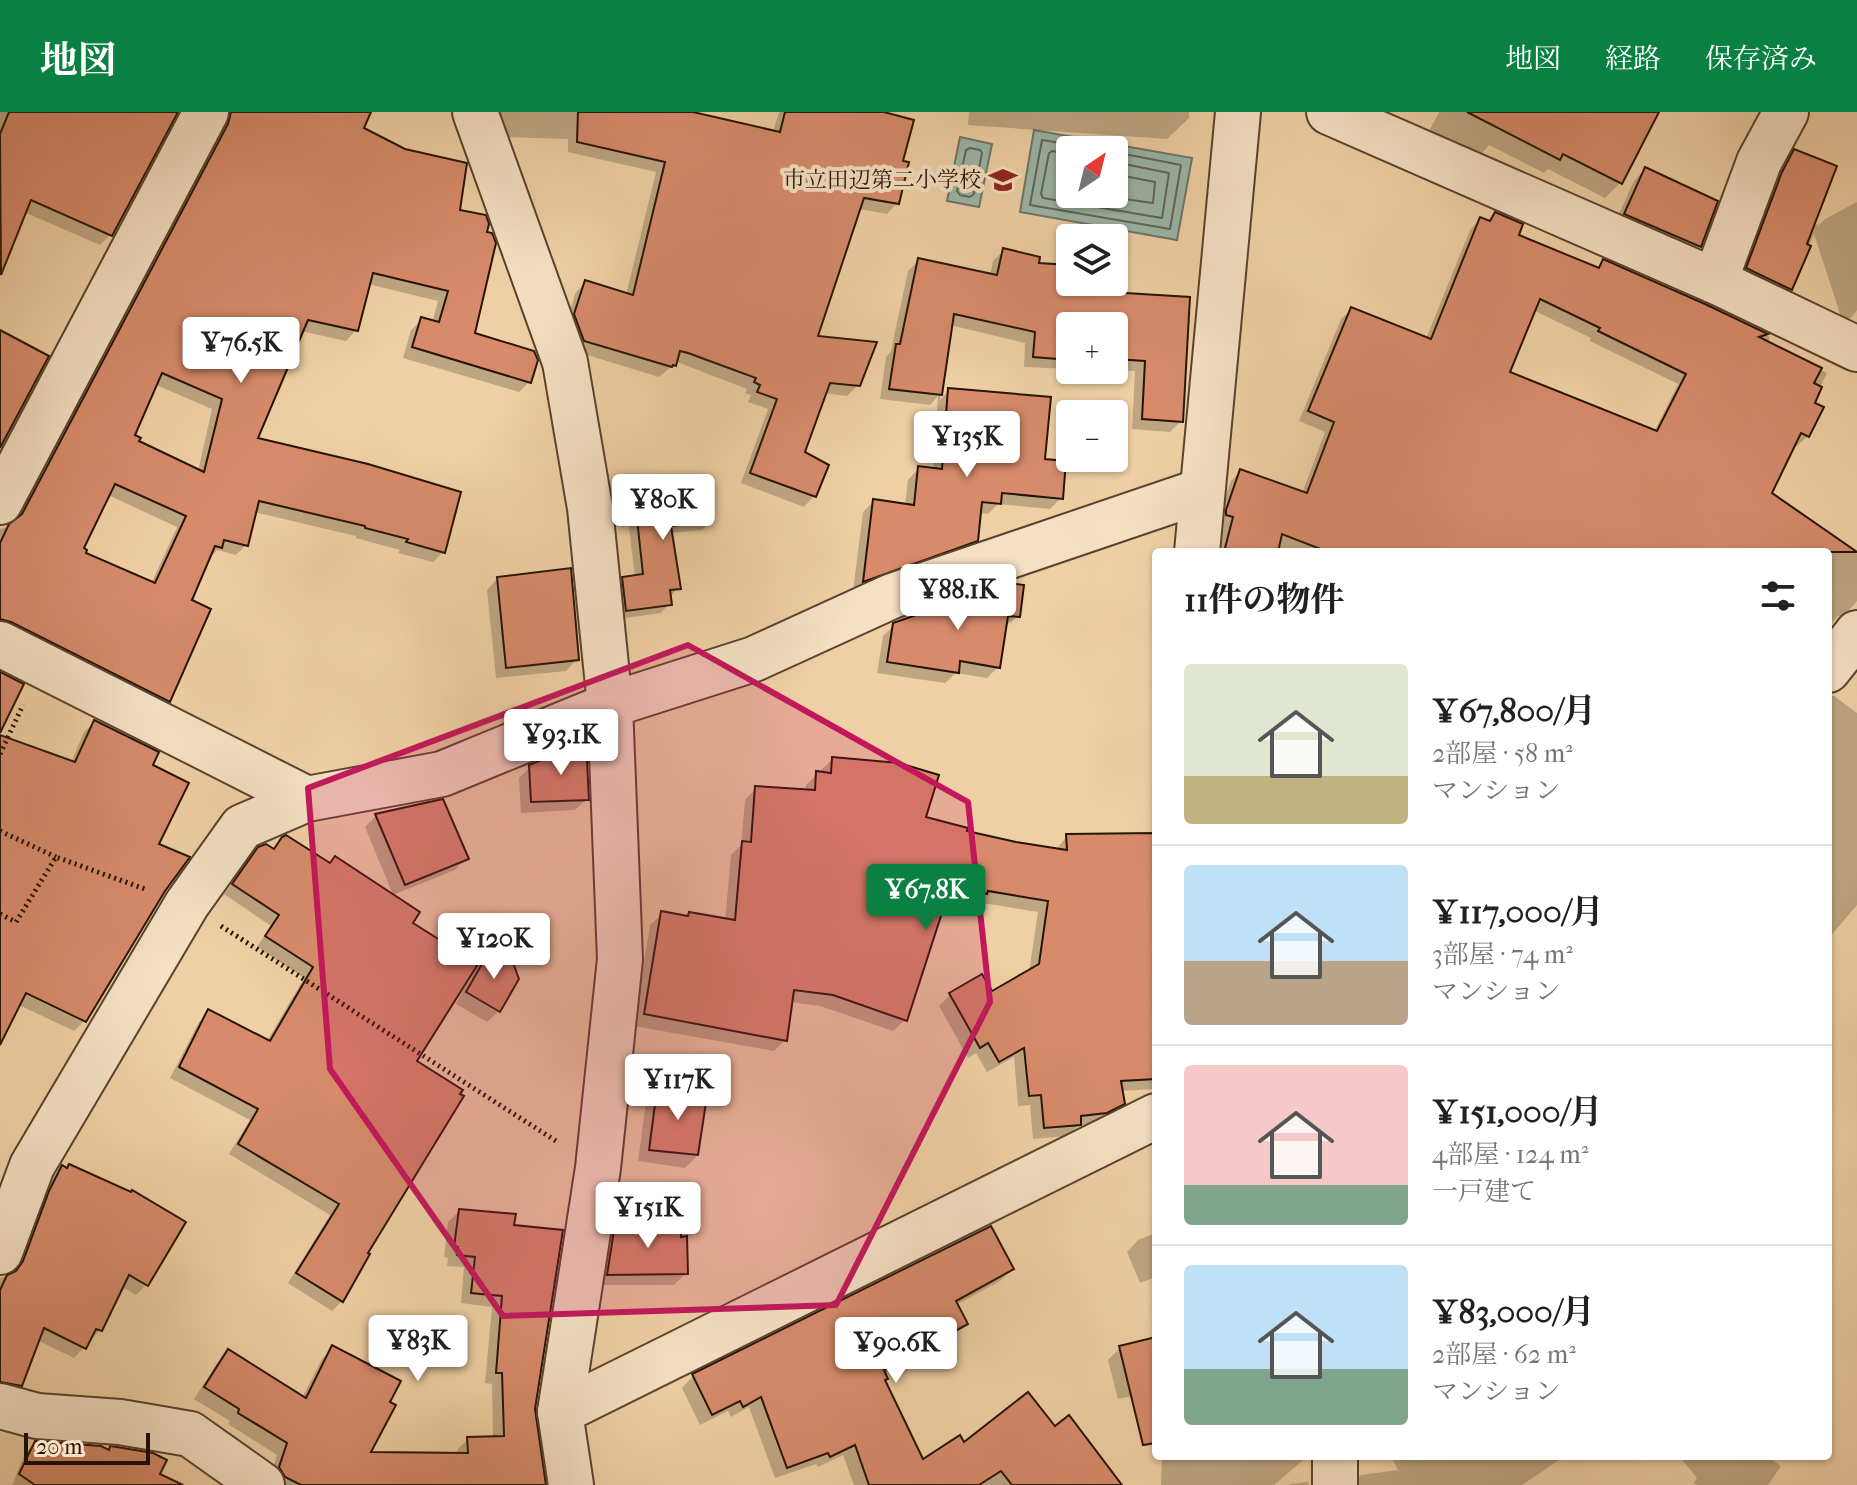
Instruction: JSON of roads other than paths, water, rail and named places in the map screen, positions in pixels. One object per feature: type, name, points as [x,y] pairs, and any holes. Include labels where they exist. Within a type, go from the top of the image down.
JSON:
[{"type":"street","points":[[0,502],[206,112]]},
{"type":"street","points":[[475,112],[565,362],[590,508],[610,705],[620,959],[598,1168],[560,1412],[571,1485]]},
{"type":"street","points":[[1197,548],[1238,112]]},
{"type":"street","points":[[1329,112],[1715,281],[1857,349]]},
{"type":"street","points":[[1715,281],[1759,162],[1786,112]]},
{"type":"street","points":[[0,1252],[32,1166],[187,904],[242,827],[307,799],[442,774],[610,705],[754,659],[892,596],[1201,491]]},
{"type":"street","points":[[1832,665],[1857,633]]},
{"type":"street","points":[[0,644],[307,799]]},
{"type":"street","points":[[560,1412],[1152,1118]]},
{"type":"street","points":[[0,1406],[37,1416],[120,1422],[190,1434],[262,1485]]},
{"type":"street","points":[[1335,1460],[1335,1485]]},
{"type":"water","points":[[1034,130],[1068,136],[1056,136],[1056,208],[1128,208],[1128,147],[1192,158],[1177,240],[1128,231],[1128,224],[1087,224],[1020,212]]},
{"type":"water","points":[[960,137],[992,144],[979,207],[947,201]]},
{"type":"place","name":"市立田辺第二小学校","points":[[1003,180]]}]
